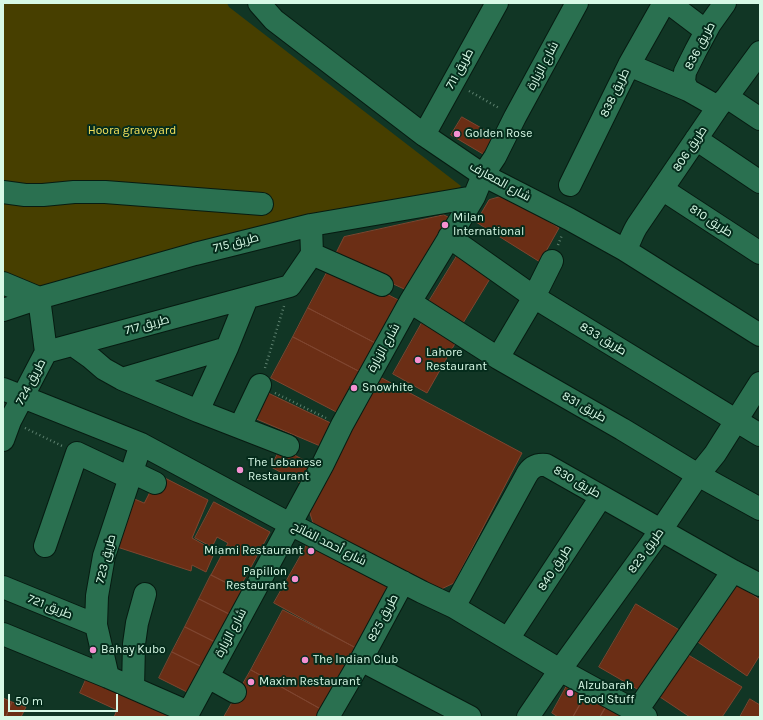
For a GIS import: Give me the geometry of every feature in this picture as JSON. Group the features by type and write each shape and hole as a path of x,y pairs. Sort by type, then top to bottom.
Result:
{"street":[{"name":"شارع المعارف","path":"259,3 274,20 424,135 483,175 625,250 760,335"},
{"name":"طريق 711","path":"424,135 497,3"},
{"name":"شارع الزبارة","path":"187,714 323,464 342,425 410,302 474,197 483,175 495,157 577,3"},
{"name":"طريق 838","path":"570,185 629,65 664,3"},
{"path":"669,3 706,32"},
{"name":"طريق 836","path":"688,90 684,82 685,72 706,32 725,3"},
{"name":"طريق 806","path":"625,250 634,232 662,189 722,102 757,61"},
{"path":"629,65 688,90 722,102 760,119"},
{"path":"696,140 760,182"},
{"name":"طريق 810","path":"662,189 760,253"},
{"path":"3,192 25,195 43,195 74,192 105,192 262,204"},
{"name":"طريق 715","path":"3,310 39,298 194,254 311,225 474,197"},
{"path":"290,286 312,254 311,225"},
{"name":"طريق 833","path":"449,237 534,297 760,434"},
{"path":"312,254 382,285"},
{"path":"498,358 534,297 552,261"},
{"path":"3,283 39,298"},
{"name":"طريق 717","path":"46,352 290,286"},
{"name":"طريق 724","path":"6,430 46,352 39,298"},
{"path":"198,411 227,348 247,298"},
{"name":"طريق 831","path":"410,302 498,358 622,429 698,475 760,509"},
{"path":"73,345 104,369 122,379 198,411 288,446"},
{"path":"122,379 227,348"},
{"name":"طريق 823","path":"528,717 661,530 698,475 715,454 760,383"},
{"path":"240,427 260,385"},
{"name":"شارع أحمد الفاتح","path":"3,389 140,444 290,524 360,554 403,582 423,588 560,670 641,714"},
{"name":"طريق 723","path":"108,677 96,625 97,596 104,556 140,444"},
{"path":"45,546 77,453 155,483"},
{"name":"طريق 830","path":"454,607 526,476 532,468 546,465 760,585"},
{"name":"طريق 840","path":"508,639 601,497"},
{"path":"641,714 733,571"},
{"name":"طريق 825","path":"328,717 403,582"},
{"name":"طريق 721","path":"3,587 96,625"},
{"path":"133,688 134,644 137,623 145,594"},
{"path":"3,634 108,677 187,714"},
{"path":"361,660 470,717"},
{"path":"208,677 235,692"}],"path":[{"path":"453,82 515,117"},
{"path":"552,261 569,220"},
{"path":"290,286 260,385 342,425"},
{"path":"6,430 77,453"}],"green space":[{"name":"Hoora graveyard","path":"3,3 227,3 229,7 461,186 454,194 3,307"}],"building":[{"path":"462,117 499,138 488,157 451,135"},
{"path":"507,195 559,228 540,262 476,222 489,200"},
{"path":"444,215 454,220 413,293 334,257 344,237"},
{"path":"457,256 491,277 460,328 425,308"},
{"path":"331,265 406,304 383,347 308,308"},
{"path":"308,308 383,347 368,376 293,337"},
{"path":"423,321 457,340 427,393 393,374"},
{"path":"293,337 368,376 346,417 271,378"},
{"path":"380,377 522,453 454,583 437,591 313,523 308,507"},
{"path":"266,392 337,426 325,448 254,418"},
{"path":"281,448 317,467 306,486 271,467"},
{"path":"159,475 208,500 192,538 215,551 206,572 192,565 191,571 114,546 132,498 144,503"},
{"path":"214,502 270,532 239,589 211,575 228,543 217,537 212,547 195,538"},
{"path":"308,543 396,591 363,652 274,603"},
{"path":"211,575 244,592 231,615 199,599"},
{"path":"732,580 760,600 760,655 747,676 692,638"},
{"path":"199,599 231,615 217,643 185,627"},
{"path":"636,604 681,631 644,693 599,667"},
{"name":"The Indian Club","path":"283,610 360,650 326,712 251,670"},
{"path":"185,627 217,643 204,668 172,652"},
{"path":"172,652 204,668 191,694 159,678"},
{"path":"685,653 742,687 722,717 690,717 660,697"},
{"path":"251,670 326,712 324,717 224,717"},
{"path":"90,671 174,717 114,717 117,710 80,693"},
{"path":"569,682 587,692 573,717 558,717 552,713"},
{"path":"587,692 608,703 600,717 573,717"},
{"path":"3,698 12,702 6,717 3,717"},
{"path":"750,699 760,705 760,717 740,717"},
{"path":"12,702 26,707 21,717 6,717"},
{"path":"608,703 627,717 600,717"}],"place":[{"name":"Golden Rose","path":"457,134"},
{"name":"Milan International","path":"445,225"},
{"name":"Lahore Restaurant","path":"418,360"},
{"name":"Snowhite","path":"354,388"},
{"name":"The Lebanese Restaurant","path":"240,470"},
{"name":"Miami Restaurant","path":"311,551"},
{"name":"Papillon Restaurant","path":"295,579"},
{"name":"Bahay Kubo","path":"93,650"},
{"name":"The Indian Club","path":"305,660"},
{"name":"Maxim Restaurant","path":"251,682"},
{"name":"Alzubarah Food Stuff","path":"570,693"}]}
